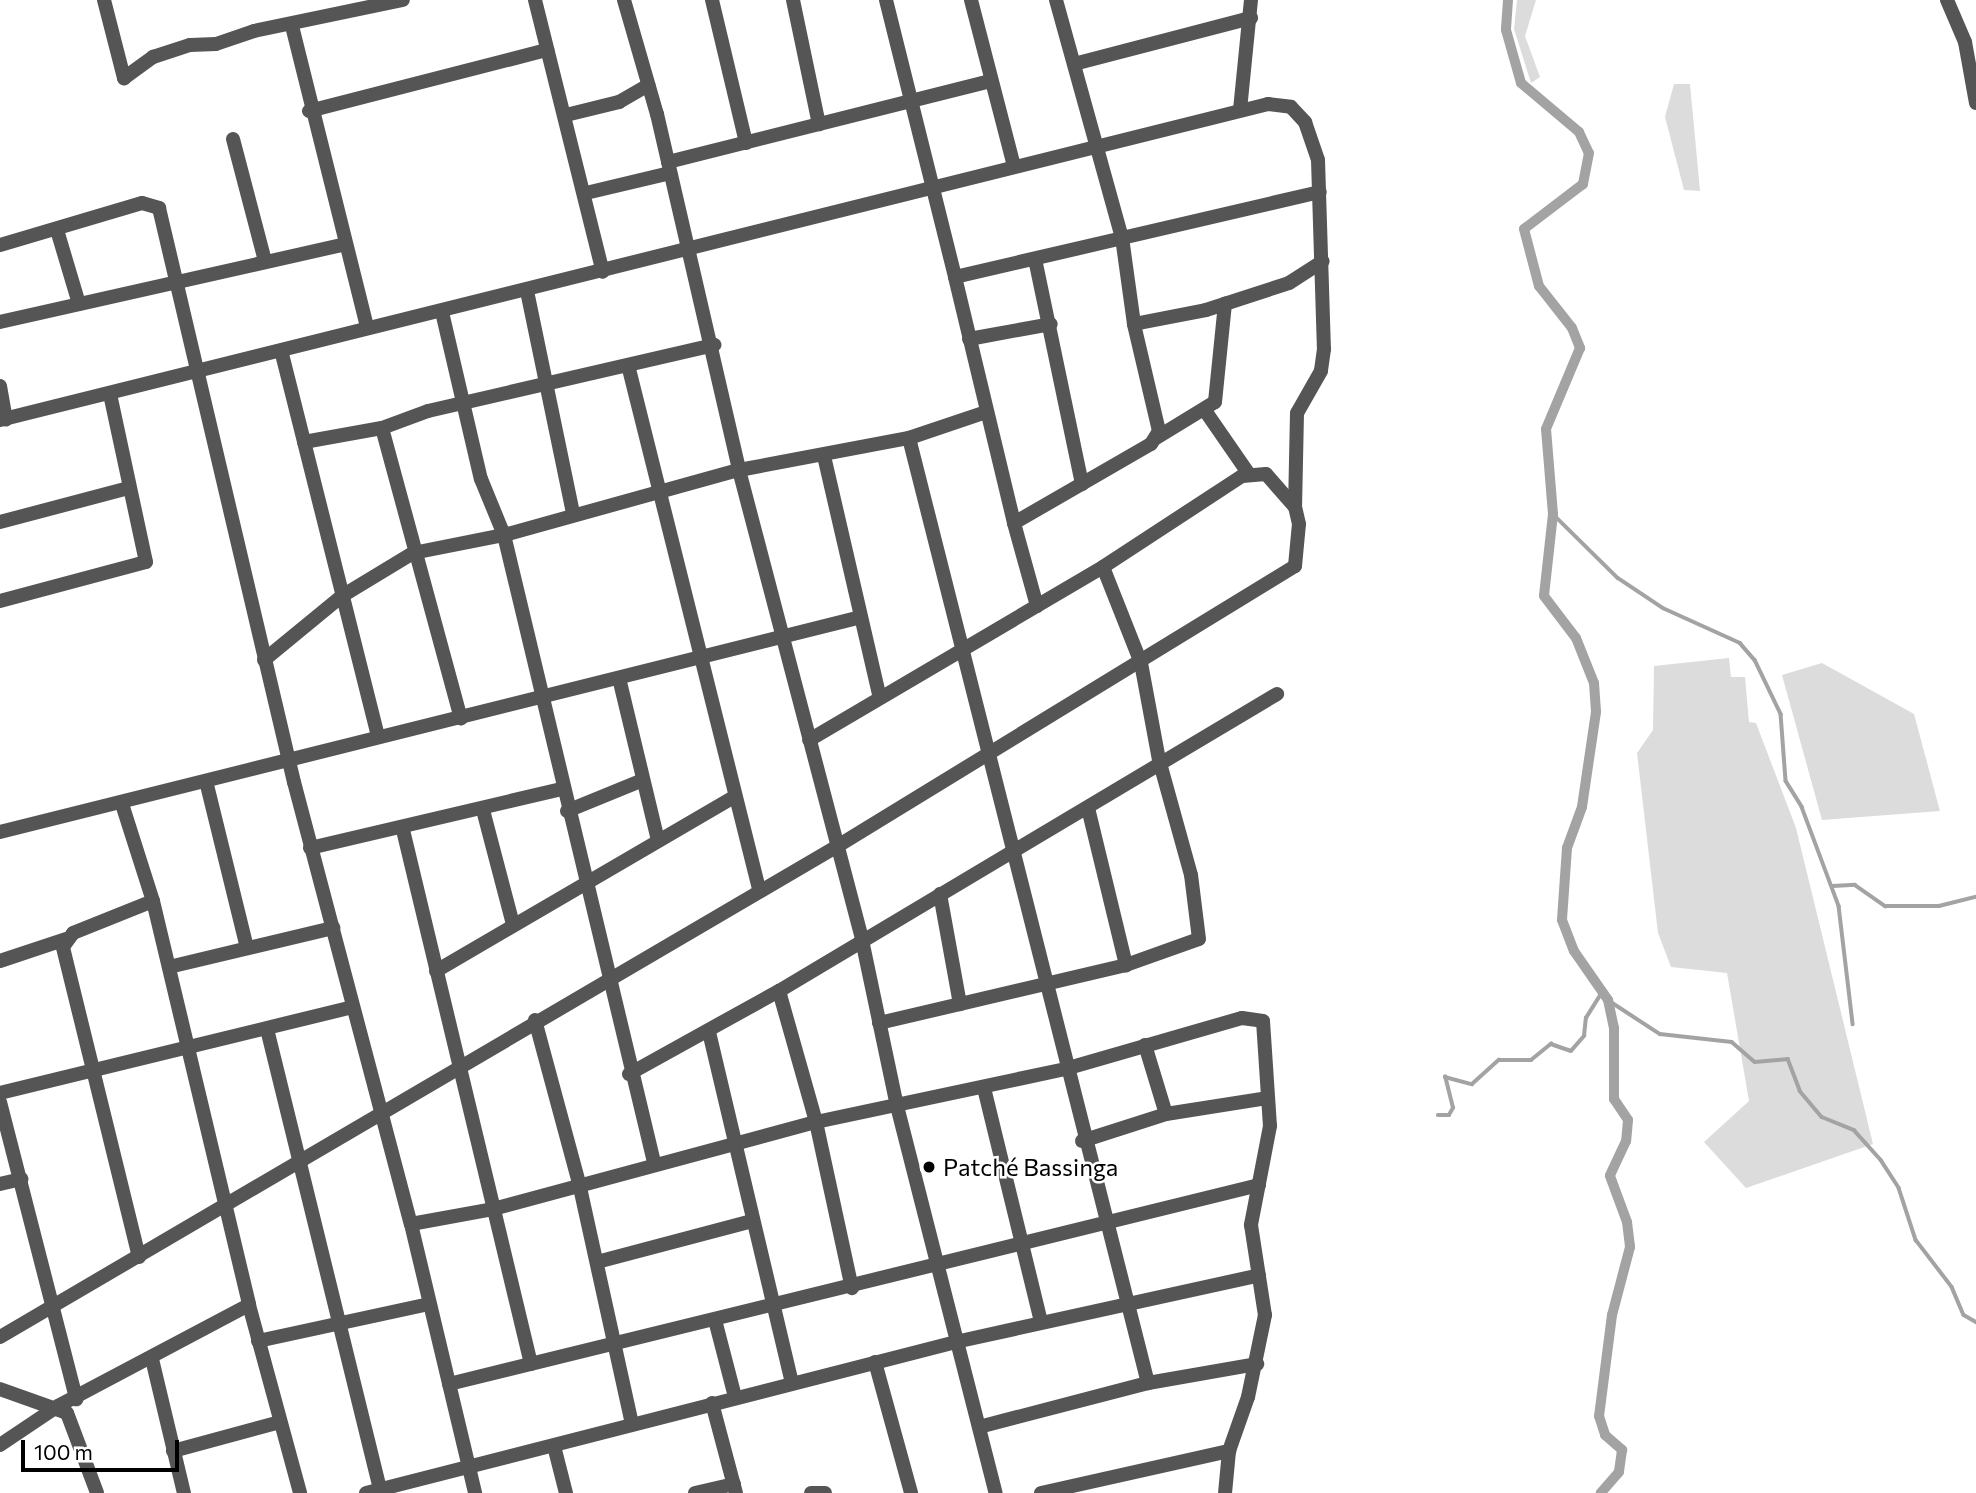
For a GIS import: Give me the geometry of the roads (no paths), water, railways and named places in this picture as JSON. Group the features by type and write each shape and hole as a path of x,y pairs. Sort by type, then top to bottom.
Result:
{"street":[{"path":"104,0 124,78 153,57 190,45 292,26 403,0"},
{"path":"535,0 586,193 603,272"},
{"path":"624,0 649,85 714,345 739,470 862,940 897,1106 941,1263 996,1493"},
{"path":"712,0 746,143"},
{"path":"793,0 819,124"},
{"path":"886,0 935,190 986,412 1037,606"},
{"path":"971,0 1014,166"},
{"path":"1056,0 1122,238 1134,324 1159,421 1156,438"},
{"path":"1240,110 1251,0"},
{"path":"1947,0 1965,41 1976,103"},
{"path":"1074,64 1251,19"},
{"path":"292,26 309,111 367,327"},
{"path":"309,111 547,50"},
{"path":"586,193 746,143 991,81"},
{"path":"566,115 619,102 649,85"},
{"path":"0,386 3,420 282,354 367,327 442,312 603,272 687,245 935,190 1014,166 1096,149 1268,104 1290,107 1314,137 1320,192 1324,349 1321,371 1297,413 1295,506 1299,524 1295,566 1141,663 836,847 606,978 381,1115 0,1337"},
{"path":"233,139 265,261"},
{"path":"955,277 1320,192"},
{"path":"0,245 152,203 159,208 173,282 199,373 310,848 411,1224 475,1493"},
{"path":"57,230 79,304"},
{"path":"0,322 343,245"},
{"path":"1035,259 1051,324 1082,484"},
{"path":"1134,324 1225,304 1289,284 1323,261"},
{"path":"527,291 573,514"},
{"path":"1014,523 1156,438 1206,412 1218,394 1225,304"},
{"path":"442,312 481,479 504,535 583,882 629,1074 654,1162"},
{"path":"969,340 1051,324"},
{"path":"304,442 382,428 462,404 714,345"},
{"path":"282,354 379,736"},
{"path":"628,365 656,494 759,889"},
{"path":"0,601 146,562 110,394"},
{"path":"264,660 342,596 414,553 504,535 739,470 909,438 986,412"},
{"path":"1206,412 1249,474"},
{"path":"382,428 461,718"},
{"path":"909,438 991,753 1043,985 1082,1141 1148,1384"},
{"path":"824,456 880,698"},
{"path":"809,740 1103,567 1249,474 1275,479 1295,506"},
{"path":"0,522 129,488"},
{"path":"879,1023 1126,965 1184,947 1199,936 1191,875 1159,760 1141,663 1103,567"},
{"path":"0,832 75,810 122,804 379,736 461,718 861,617"},
{"path":"619,678 658,840"},
{"path":"629,1074 779,991 1087,808 1159,760 1277,694"},
{"path":"567,811 643,780"},
{"path":"206,781 247,948"},
{"path":"310,848 404,830 562,789"},
{"path":"436,971 583,882 734,797"},
{"path":"122,804 153,901 249,1305 300,1493"},
{"path":"1087,808 1126,965"},
{"path":"483,810 513,924"},
{"path":"404,830 458,1067 531,1364"},
{"path":"940,894 960,1004"},
{"path":"0,961 66,939 153,901"},
{"path":"169,967 333,928"},
{"path":"66,939 63,947 91,1072 139,1256"},
{"path":"779,991 816,1122 852,1288"},
{"path":"0,1093 352,1007"},
{"path":"411,1224 493,1209 654,1162 816,1122 1065,1069 1242,1018 1263,1021 1268,1145 1251,1225 1265,1315 1256,1364 1229,1451 1225,1493"},
{"path":"535,1020 579,1183 612,1345 632,1424"},
{"path":"267,1029 340,1324 375,1492 468,1465 554,1446 735,1397 960,1341 1041,1322 1126,1308 1259,1275"},
{"path":"709,1032 792,1383"},
{"path":"1145,1045 1166,1114"},
{"path":"984,1088 1041,1322"},
{"path":"1082,1141 1166,1114 1267,1098"},
{"path":"0,1102 21,1179 48,1309 76,1399"},
{"path":"0,1184 21,1179"},
{"path":"449,1384 852,1288 1021,1240 1259,1185"},
{"path":"597,1262 752,1221"},
{"path":"258,1341 429,1304"},
{"path":"0,1445 58,1406 152,1359 249,1305"},
{"path":"715,1320 735,1397"},
{"path":"152,1359 184,1493"},
{"path":"876,1362 911,1493"},
{"path":"979,1427 1148,1384 1256,1364"},
{"path":"0,1388 58,1406 74,1422 97,1493"},
{"path":"695,1493 735,1488 712,1403"},
{"path":"173,1451 280,1422"},
{"path":"554,1446 566,1493"},
{"path":"1041,1493 1229,1451"},
{"path":"811,1493 825,1493"}],"waterway":[{"path":"1508,0 1506,30 1521,83 1579,132 1589,153 1583,184 1524,229 1539,286 1572,328 1580,348 1546,429 1553,514 1544,596 1576,638 1594,683 1596,712 1582,807 1567,848 1562,920 1574,951 1608,1000 1614,1028 1614,1099 1628,1120 1626,1141 1610,1176 1627,1222 1630,1247 1612,1315 1599,1416 1605,1435 1622,1450 1619,1472 1601,1493"},
{"path":"1553,514 1618,578 1663,608 1740,643 1755,660 1781,714 1786,781 1802,807 1839,906 1853,1024"},
{"path":"1833,886 1855,885 1885,906 1939,906 1976,897"},
{"path":"1438,1115 1449,1115 1453,1108 1445,1077 1472,1084 1499,1060 1531,1060 1551,1044 1571,1051 1584,1036 1586,1018 1602,992"},
{"path":"1608,1000 1660,1034 1732,1042 1755,1062 1788,1059 1800,1091 1822,1117 1854,1130 1881,1160 1899,1188 1916,1240 1952,1287 1964,1315 1976,1322"}],"place":[{"name":"Patché Bassinga","path":"929,1167"}]}
